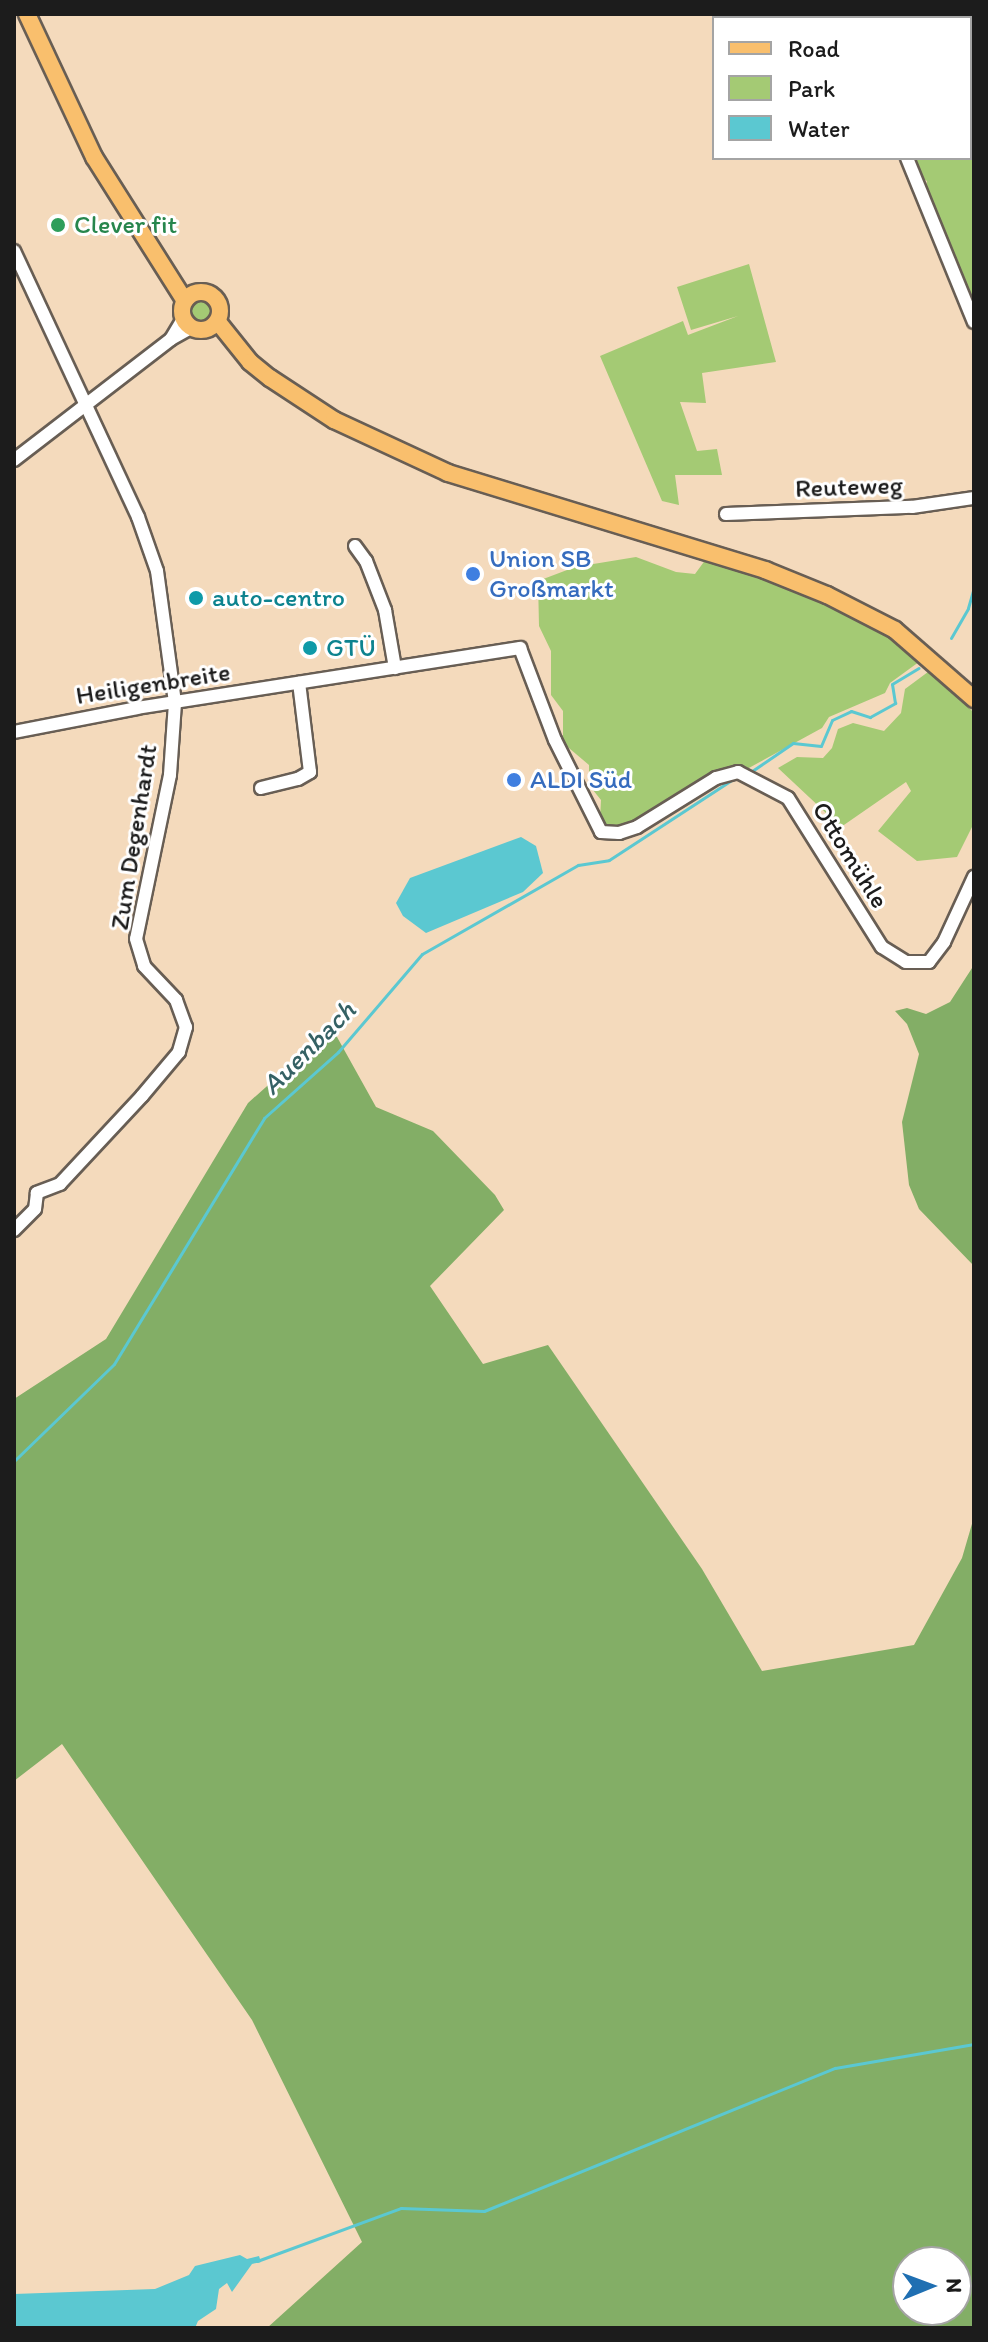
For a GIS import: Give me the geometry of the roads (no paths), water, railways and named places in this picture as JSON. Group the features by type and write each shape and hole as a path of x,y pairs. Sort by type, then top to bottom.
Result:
{"main road":[{"path":"27,14 94,157 155,256 190,297 187,323 215,325 250,362 334,420 448,473 765,570 862,610 921,649 974,699"},
{"path":"190,297 206,292 216,299 221,310 215,325"}],"street":[{"path":"908,160 974,322"},
{"name":"Zum Degenhardt","path":"14,251 138,517 157,571 175,703 170,775 136,939 144,966 176,1000 186,1027 179,1052 108,1135 60,1184 37,1193 35,1209 14,1230"},
{"path":"14,460 86,407 187,323"},
{"name":"Reuteweg","path":"726,514 912,507 974,498"},
{"path":"355,546 366,561 385,610 395,668"},
{"name":"Heiligenbreite","path":"14,732 520,648 555,740 601,832"},
{"path":"261,788 298,779 310,772 299,683"},
{"name":"Ottomühle","path":"601,832 619,833 637,827 716,778 738,772 788,798 882,947 906,962 929,962 944,942 974,877"}],"water":[{"path":"521,837 536,846 543,873 523,892 426,933 403,916 396,903 410,878"},
{"path":"240,2255 247,2259 259,2256 261,2262 252,2264 232,2292 227,2283 219,2289 216,2309 198,2321 195,2328 14,2328 14,2294 155,2289 189,2275 195,2266"}],"waterway":[{"name":"Auenbach","path":"951,638 968,608 974,587"},
{"name":"Auenbach","path":"752,771 793,743 821,746 832,720 851,711 870,717 895,703 892,684 919,668"},
{"name":"Auenbach","path":"14,1461 114,1364 264,1118 338,1052 422,954 578,865 609,860 735,778"},
{"path":"257,2261 401,2208 484,2211 835,2068 974,2044"}],"place":[{"name":"Clever fit","path":"58,225"},
{"name":"Union SB Großmarkt","path":"473,574"},
{"name":"auto-centro","path":"196,598"},
{"name":"GTÜ","path":"310,648"},
{"name":"ALDI Süd","path":"514,780"}]}
